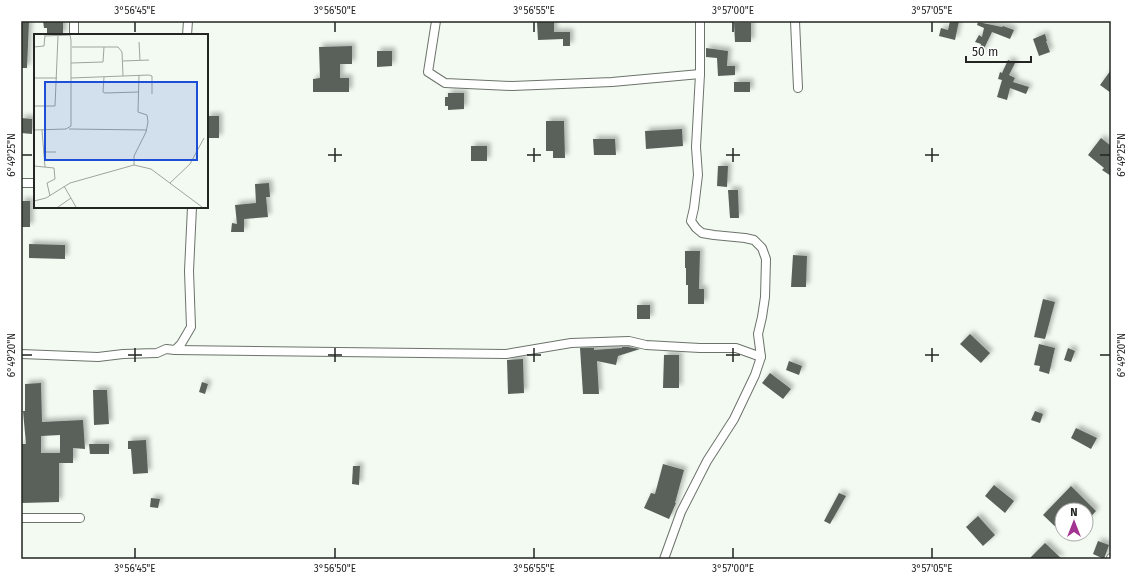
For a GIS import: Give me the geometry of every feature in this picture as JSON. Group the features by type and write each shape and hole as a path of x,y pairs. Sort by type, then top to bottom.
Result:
{"street":[{"path":"74,21 74,34"},
{"path":"187,34 188,21"},
{"path":"436,21 428,72 445,83 512,86 612,82 700,74"},
{"path":"664,559 681,512 707,461 734,419 755,375 761,357 758,334 766,289 766,259 762,248 754,240 702,233 691,221 698,175 696,146 700,74 700,21"},
{"path":"795,21 798,88"},
{"path":"21,183 34,183"},
{"path":"174,350 180,344 191,326 189,271 192,208"},
{"path":"21,354 98,357 123,354 157,353 166,349 506,354 571,343 629,341 646,345 736,348 761,357"},
{"path":"21,518 80,518"}],"building":[{"path":"21,21 29,21 27,68 21,68"},
{"path":"43,21 63,21 63,34 47,34 47,28 44,28"},
{"path":"950,21 959,21 955,40 939,36 941,28 948,30"},
{"path":"537,22 554,22 554,32 570,32 570,46 563,46 563,39 538,40"},
{"path":"978,22 1003,26 1014,30 1010,39 992,32 981,55 979,54 981,44 975,42 979,35 982,37 984,28 977,25"},
{"path":"734,23 751,23 751,42 735,42"},
{"path":"1045,34 1050,52 1039,56 1033,39"},
{"path":"352,46 352,64 340,64 340,78 349,78 349,92 313,92 313,79 320,78 319,47"},
{"path":"706,48 728,51 727,66 735,66 735,75 718,76 717,58 706,57"},
{"path":"377,51 392,51 392,66 377,67"},
{"path":"1008,60 1015,63 1009,75 1015,78 1013,82 1029,87 1026,94 1010,88 1007,100 997,97 1002,80 998,79 1000,72 1002,73"},
{"path":"1111,70 1111,93 1100,85"},
{"path":"734,82 750,82 750,92 734,92"},
{"path":"448,93 464,93 464,109 448,110 448,106 445,106 445,97 448,97"},
{"path":"208,116 219,116 219,138 208,138"},
{"path":"21,118 32,119 32,134 21,133"},
{"path":"546,121 564,121 565,158 553,158 553,151 546,151"},
{"path":"682,129 683,146 646,149 645,131"},
{"path":"1101,138 1111,146 1111,176 1102,170 1104,168 1088,155"},
{"path":"593,139 615,139 616,155 594,155"},
{"path":"471,146 487,146 487,161 471,161"},
{"path":"718,166 728,166 727,187 717,186"},
{"path":"269,183 270,197 266,197 268,217 244,219 244,232 231,232 232,223 237,224 235,205 256,203 255,184"},
{"path":"728,190 738,190 739,218 730,218"},
{"path":"21,201 30,201 30,227 21,227"},
{"path":"29,244 65,245 65,259 29,258"},
{"path":"685,251 700,251 699,289 704,289 704,304 688,304"},
{"path":"793,255 807,256 806,287 791,287"},
{"path":"1043,299 1055,302 1045,339 1034,337"},
{"path":"637,305 650,305 650,319 637,319"},
{"path":"970,334 990,353 981,363 960,344"},
{"path":"1039,344 1055,348 1049,374 1039,371 1040,366 1034,365"},
{"path":"622,347 640,349 618,356 616,365 597,361 599,394 583,394 580,348 594,348 594,350"},
{"path":"1068,348 1075,351 1071,362 1064,360"},
{"path":"664,355 679,355 679,388 663,388"},
{"path":"523,359 524,393 508,394 507,360"},
{"path":"789,361 802,366 799,375 786,370"},
{"path":"770,373 791,389 783,399 762,383"},
{"path":"202,382 208,384 205,394 199,392"},
{"path":"41,383 42,422 83,420 85,449 73,448 73,463 59,463 59,502 21,503 21,444 26,444 23,411 25,411 25,384","holes":["60,435 60,453 41,453 41,436"]},
{"path":"93,390 107,390 109,424 94,425"},
{"path":"1035,411 1043,414 1040,423 1031,420"},
{"path":"1076,428 1097,438 1091,449 1071,438"},
{"path":"146,440 148,473 133,474 131,449 128,449 128,441"},
{"path":"89,444 109,444 109,454 90,454"},
{"path":"663,464 684,470 676,503 669,519 644,508 651,493 655,494"},
{"path":"353,466 360,466 359,485 352,484"},
{"path":"994,485 1014,501 1005,513 985,496"},
{"path":"1071,486 1087,502 1056,502"},
{"path":"839,493 846,496 830,524 824,521"},
{"path":"151,498 160,499 158,508 150,507"},
{"path":"1054,504 1054,525 1043,515"},
{"path":"978,516 995,535 983,546 966,527"},
{"path":"1098,541 1109,545 1104,559 1093,554"},
{"path":"1045,543 1062,559 1029,559"}]}
